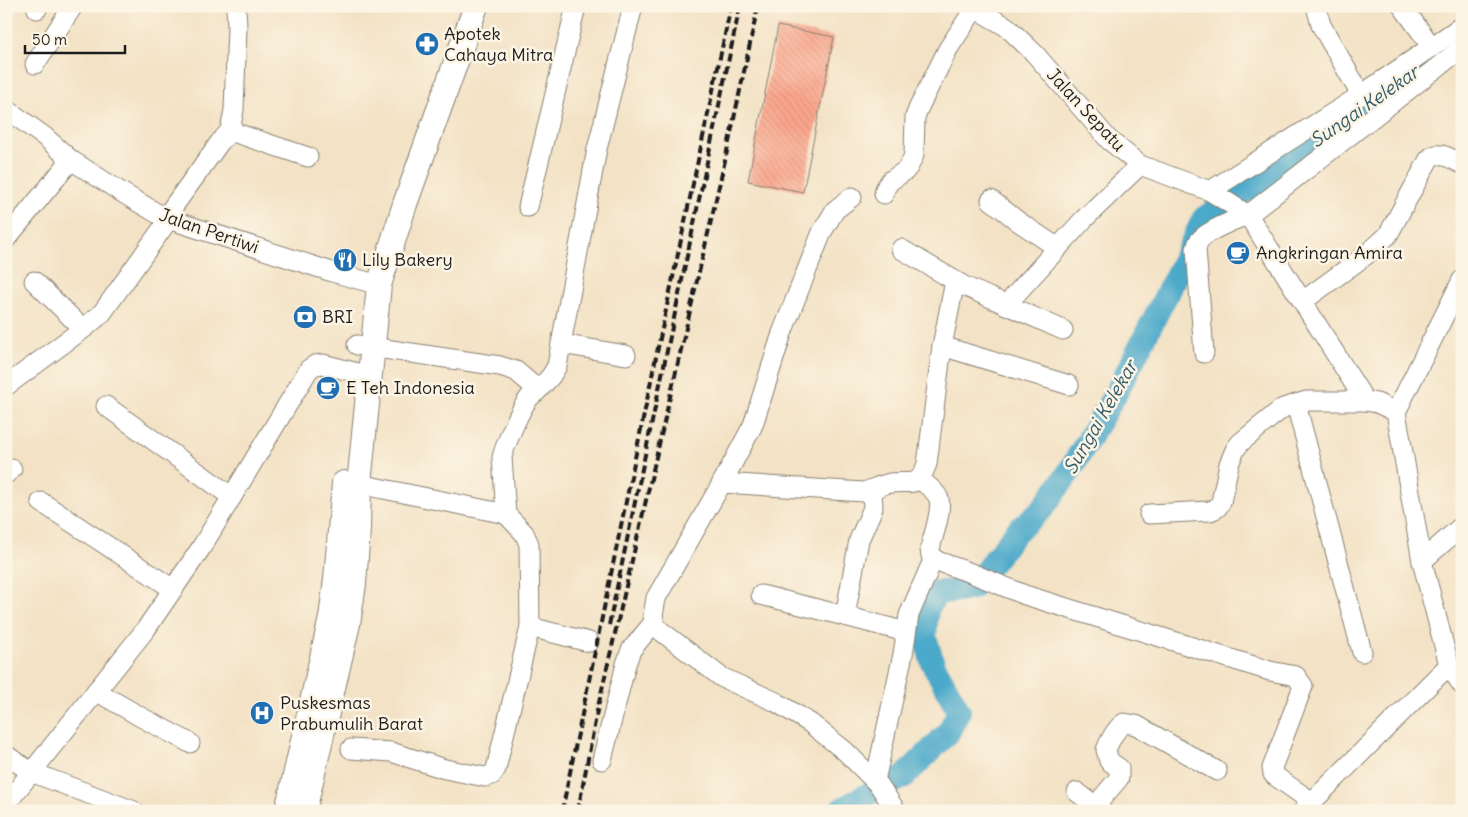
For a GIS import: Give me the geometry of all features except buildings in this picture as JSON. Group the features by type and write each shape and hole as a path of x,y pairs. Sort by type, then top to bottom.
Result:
{"main road":[{"path":"288,811 331,618 351,485 372,283 460,6"},
{"path":"372,283 404,204 476,6"},
{"path":"304,811 349,616 354,584 351,485"}],"street":[{"path":"35,64 73,6"},
{"path":"6,386 102,313 230,130 234,110 236,6"},
{"path":"528,207 576,6"},
{"path":"506,514 502,457 504,448 525,404 552,376 557,366 598,149 634,6"},
{"path":"1316,6 1321,25 1361,95"},
{"path":"1402,6 1432,47"},
{"path":"884,194 890,181 906,172 910,166 914,155 915,117 948,49 973,7"},
{"name":"Jalan Sepatu","path":"973,7 1000,13 1007,27 1035,54 1109,140 1140,165 1212,192 1246,214"},
{"path":"1212,192 1361,95 1462,26"},
{"path":"1204,353 1196,249 1199,241 1232,220 1246,214 1462,48"},
{"name":"Jalan Pertiwi","path":"6,109 45,137 71,160 167,219 372,283"},
{"path":"230,130 308,157"},
{"path":"1303,301 1366,256 1388,235 1432,155 1438,154 1462,164"},
{"path":"6,239 71,160"},
{"path":"1006,305 1084,219 1140,165"},
{"path":"852,197 835,210 822,232 782,333 753,425 722,484 656,598 654,622 657,628 721,677 776,702 810,723 845,751 884,794"},
{"path":"990,200 1058,248"},
{"path":"1246,214 1365,401"},
{"path":"901,249 955,281 1063,330"},
{"path":"34,281 83,329"},
{"path":"722,484 864,492 891,483 920,480 927,464 942,346 955,281"},
{"path":"1460,287 1396,412 1422,561 1449,665 1462,685"},
{"path":"561,344 626,355"},
{"path":"364,346 500,366 516,371 538,390"},
{"path":"942,346 1070,384"},
{"path":"6,804 146,629 201,548 309,369 315,365 322,364 362,374"},
{"path":"1149,514 1210,511 1217,508 1221,502 1228,464 1235,450 1240,443 1283,408 1306,402 1365,401 1377,403 1396,412"},
{"path":"1296,404 1362,652"},
{"path":"106,406 232,497"},
{"path":"920,480 930,487 939,498 940,509 930,550 931,556 937,561 980,576 1025,595 1270,671 1296,676 1303,686 1272,768 1273,774 1307,807 1449,665"},
{"path":"351,485 506,514 524,533 529,544 530,627 496,769 492,775 485,777 445,769 392,752 351,749"},
{"path":"845,616 859,540 873,508 872,490"},
{"path":"41,502 173,589"},
{"path":"1422,561 1462,526"},
{"path":"884,794 909,614 934,558"},
{"path":"760,595 906,632"},
{"path":"602,760 631,650 654,622"},
{"path":"530,627 589,642"},
{"path":"96,691 190,743"},
{"path":"1077,792 1097,809 1119,778 1119,768 1109,761 1106,750 1115,733 1124,723 1136,725 1217,771"},
{"path":"6,755 31,772 134,811"}],"waterway":[{"name":"Sungai Kelekar","path":"839,811 905,776 948,733 959,711 933,664 925,637 927,609 938,592 972,588 1016,532 1042,509 1069,472 1116,393 1204,218 1255,185 1462,38"}],"railway":[{"path":"562,811 731,6"},
{"path":"609,625 740,6"},
{"path":"578,811 597,711 726,156 758,6"}],"place":[{"name":"Apotek Cahaya Mitra","path":"427,44"},
{"name":"Angkringan Amira","path":"1238,253"},
{"name":"Lily Bakery","path":"345,260"},
{"name":"BRI","path":"305,317"},
{"name":"E Teh Indonesia","path":"328,388"},
{"name":"Puskesmas Prabumulih Barat","path":"262,713"}]}
